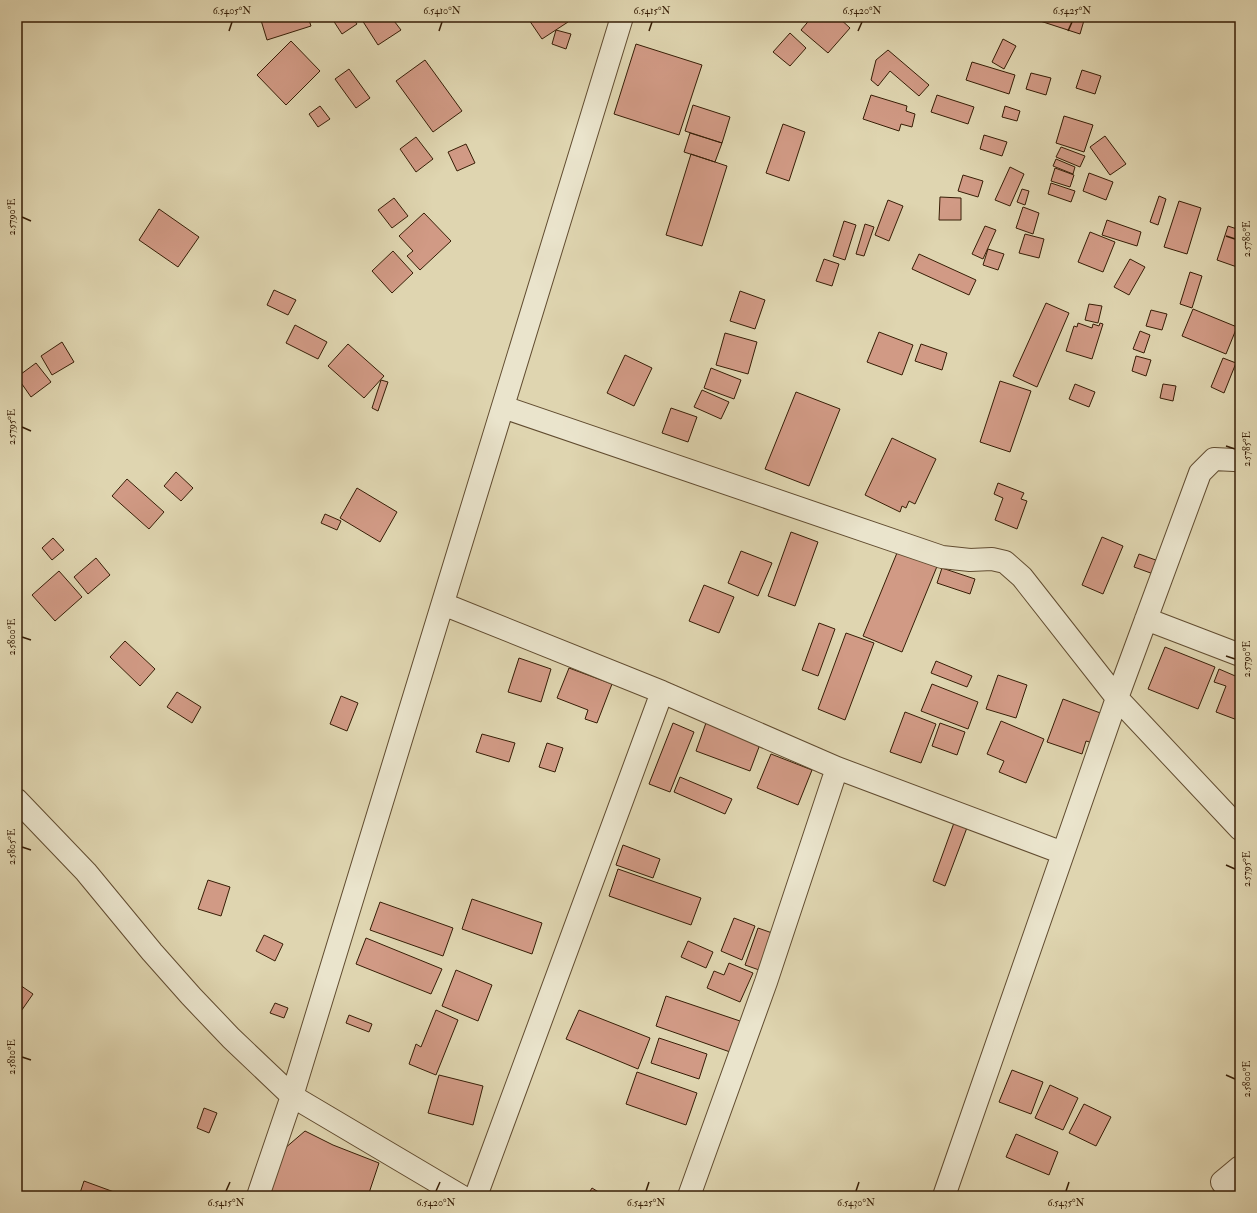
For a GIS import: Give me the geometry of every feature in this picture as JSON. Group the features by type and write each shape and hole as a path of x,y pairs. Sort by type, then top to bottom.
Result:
{"street":[{"path":"258,1196 292,1096 622,17"},
{"path":"503,407 942,557 1005,562 1022,577 1117,698 1240,829"},
{"path":"944,1196 1117,698 1200,473 1214,459 1240,461"},
{"path":"443,604 662,692 837,768 1063,853"},
{"path":"1146,619 1240,655"},
{"path":"476,1196 662,692"},
{"path":"689,1196 766,982 837,768"},
{"path":"17,800 86,872 152,952 191,996 231,1038 292,1096 461,1196"},
{"path":"1233,1196 1222,1182 1240,1167"}],"building":[{"path":"260,17 308,17 311,26 267,40"},
{"path":"331,17 352,17 357,24 342,34"},
{"path":"366,17 391,17 401,30 378,45 362,20"},
{"path":"527,17 564,17 568,22 542,39"},
{"path":"812,17 838,17 850,28 828,53 801,30"},
{"path":"1035,17 1085,17 1080,34 1034,19"},
{"path":"556,30 571,34 566,49 552,44"},
{"path":"790,33 806,48 790,66 773,52"},
{"path":"1003,39 1016,46 1004,69 992,62"},
{"path":"291,41 320,71 286,105 257,75"},
{"path":"636,44 702,65 679,135 614,114"},
{"path":"888,50 929,85 919,96 890,71 878,86 871,80 876,60"},
{"path":"425,60 462,111 433,132 396,81"},
{"path":"972,62 1015,75 1009,94 966,80"},
{"path":"349,69 370,98 356,108 335,79"},
{"path":"1082,70 1101,76 1095,94 1076,88"},
{"path":"1031,73 1051,78 1046,95 1026,89"},
{"path":"871,95 907,106 906,111 915,114 912,127 901,124 899,131 863,119"},
{"path":"937,95 974,107 968,124 931,112"},
{"path":"693,105 730,117 722,143 685,131"},
{"path":"320,106 330,119 318,127 309,114"},
{"path":"1005,106 1020,111 1017,121 1002,117"},
{"path":"1064,116 1093,125 1084,152 1056,143"},
{"path":"783,124 805,132 789,181 766,173"},
{"path":"690,133 722,143 715,162 684,152"},
{"path":"984,135 1007,142 1002,156 980,149"},
{"path":"1105,136 1126,164 1110,175 1090,147"},
{"path":"416,137 433,159 416,172 400,149"},
{"path":"466,144 475,163 457,171 448,152"},
{"path":"1061,147 1085,156 1080,167 1056,157"},
{"path":"691,154 727,166 702,246 666,235"},
{"path":"1056,159 1075,167 1073,174 1053,166"},
{"path":"1010,167 1024,174 1010,206 995,200"},
{"path":"1055,168 1074,175 1070,187 1051,181"},
{"path":"1089,173 1113,182 1106,200 1083,191"},
{"path":"963,175 983,181 978,197 958,191"},
{"path":"1051,183 1075,191 1071,202 1048,194"},
{"path":"1022,189 1029,191 1025,205 1017,202"},
{"path":"1159,196 1166,199 1158,225 1150,222"},
{"path":"940,197 961,198 961,220 939,220"},
{"path":"394,198 408,216 392,228 378,210"},
{"path":"888,200 903,206 889,241 875,235"},
{"path":"1179,201 1201,208 1187,254 1164,247"},
{"path":"1023,207 1039,213 1033,234 1016,228"},
{"path":"159,209 199,237 178,267 139,240"},
{"path":"424,213 451,241 420,270 407,256 413,251 399,236"},
{"path":"1107,220 1141,232 1137,246 1102,235"},
{"path":"844,221 856,225 845,260 833,256"},
{"path":"865,224 874,227 864,256 856,254"},
{"path":"985,226 996,230 983,259 972,254"},
{"path":"1228,226 1240,230 1240,258 1237,267 1217,260"},
{"path":"1090,232 1115,242 1103,272 1078,262"},
{"path":"1025,234 1044,239 1039,258 1019,253"},
{"path":"988,249 1004,254 998,270 983,265"},
{"path":"393,251 413,273 392,293 372,271"},
{"path":"919,254 976,280 969,295 912,269"},
{"path":"824,259 839,264 832,286 816,281"},
{"path":"1130,259 1145,267 1129,295 1114,287"},
{"path":"1190,272 1202,276 1192,308 1180,304"},
{"path":"274,290 296,300 288,315 267,305"},
{"path":"740,291 765,300 755,329 730,321"},
{"path":"1046,303 1069,313 1037,387 1013,376"},
{"path":"1089,304 1102,306 1098,323 1085,320"},
{"path":"1193,309 1237,327 1226,354 1182,336"},
{"path":"1151,310 1167,314 1162,330 1146,326"},
{"path":"1078,323 1092,328 1093,324 1099,326 1100,323 1103,324 1092,359 1066,351 1074,326 1077,327"},
{"path":"295,325 327,342 318,359 286,343"},
{"path":"1140,331 1150,335 1144,353 1133,349"},
{"path":"879,332 913,345 902,375 867,362"},
{"path":"725,333 757,342 748,374 716,365"},
{"path":"62,342 74,362 52,375 41,356"},
{"path":"348,344 384,376 364,398 328,366"},
{"path":"921,344 947,353 942,370 915,361"},
{"path":"625,355 652,368 634,406 607,393"},
{"path":"1136,356 1151,360 1146,376 1132,371"},
{"path":"1223,358 1236,363 1224,393 1211,387"},
{"path":"36,363 51,382 31,397 17,377"},
{"path":"711,368 741,380 734,399 704,388"},
{"path":"381,380 388,382 378,411 372,408"},
{"path":"1000,381 1031,391 1010,452 980,442"},
{"path":"1075,384 1095,392 1089,407 1069,399"},
{"path":"1163,384 1176,386 1173,401 1160,398"},
{"path":"702,390 729,402 721,419 694,407"},
{"path":"796,392 840,409 809,486 765,469"},
{"path":"671,408 697,417 688,442 662,433"},
{"path":"892,438 936,459 915,504 909,501 906,508 902,506 900,512 865,495"},
{"path":"176,472 193,488 181,501 164,486"},
{"path":"127,479 164,512 149,529 112,496"},
{"path":"998,483 1024,493 1021,499 1027,501 1017,529 995,520 1003,498 994,494"},
{"path":"357,488 397,512 380,542 340,518"},
{"path":"325,514 341,521 337,530 321,523"},
{"path":"791,532 818,542 795,606 768,596"},
{"path":"1102,537 1123,546 1103,594 1082,585"},
{"path":"53,538 64,550 52,560 42,548"},
{"path":"899,548 938,564 902,652 863,636"},
{"path":"741,551 772,563 758,596 728,583"},
{"path":"1139,554 1164,563 1159,576 1134,567"},
{"path":"96,558 110,575 88,594 74,577"},
{"path":"942,568 975,579 970,594 937,583"},
{"path":"59,571 82,597 55,621 32,595"},
{"path":"704,585 734,597 719,633 689,621"},
{"path":"819,623 835,629 818,676 802,670"},
{"path":"846,633 874,643 845,720 818,709"},
{"path":"125,641 155,669 140,686 110,657"},
{"path":"1165,647 1215,667 1198,709 1148,689"},
{"path":"519,658 551,669 541,702 508,692"},
{"path":"936,661 972,676 967,687 931,673"},
{"path":"569,668 612,684 597,723 585,719 588,710 557,698"},
{"path":"1219,669 1240,678 1240,721 1216,712 1226,686 1214,682"},
{"path":"998,675 1027,685 1016,718 986,709"},
{"path":"932,684 978,702 968,729 921,711"},
{"path":"177,692 201,707 192,723 167,707"},
{"path":"341,696 358,703 347,731 330,724"},
{"path":"1063,699 1103,714 1093,743 1086,741 1082,754 1047,742"},
{"path":"905,712 936,724 921,763 890,752"},
{"path":"707,720 762,739 750,771 696,751"},
{"path":"1001,721 1044,739 1026,783 999,772 1004,761 987,754"},
{"path":"673,723 694,732 670,792 649,784"},
{"path":"940,723 965,732 957,755 932,746"},
{"path":"482,734 515,743 509,762 476,752"},
{"path":"547,743 563,748 555,772 539,767"},
{"path":"771,754 812,770 798,805 757,788"},
{"path":"680,777 732,799 725,814 674,792"},
{"path":"955,820 968,825 945,886 933,881"},
{"path":"623,845 660,859 653,878 616,865"},
{"path":"618,869 701,898 691,925 609,896"},
{"path":"208,880 230,887 221,916 198,909"},
{"path":"472,899 542,923 532,954 462,929"},
{"path":"380,902 453,928 443,956 370,930"},
{"path":"734,918 755,926 742,960 721,951"},
{"path":"758,928 775,934 762,971 745,965"},
{"path":"264,935 283,944 275,961 256,951"},
{"path":"366,938 442,969 431,994 356,964"},
{"path":"688,941 713,952 706,968 681,957"},
{"path":"729,963 753,973 740,1002 707,988 714,971 724,975"},
{"path":"456,970 492,985 478,1021 442,1006"},
{"path":"17,983 33,994 17,1017"},
{"path":"666,996 743,1022 733,1053 656,1026"},
{"path":"275,1003 288,1008 284,1018 270,1013"},
{"path":"436,1010 458,1020 436,1075 409,1064 416,1044 421,1047"},
{"path":"579,1010 650,1038 638,1069 566,1039"},
{"path":"349,1015 372,1024 369,1032 346,1023"},
{"path":"659,1038 707,1054 699,1079 651,1063"},
{"path":"1012,1070 1043,1082 1031,1114 999,1102"},
{"path":"637,1072 697,1093 686,1125 626,1104"},
{"path":"439,1075 483,1086 473,1125 428,1113"},
{"path":"1050,1085 1078,1098 1063,1130 1035,1118"},
{"path":"1084,1104 1111,1117 1096,1146 1069,1133"},
{"path":"204,1108 217,1113 209,1133 197,1128"},
{"path":"305,1131 333,1145 379,1163 368,1196 265,1196 277,1155"},
{"path":"1016,1134 1058,1152 1049,1175 1006,1157"},
{"path":"84,1181 125,1196 79,1196"},
{"path":"592,1188 605,1196 587,1196"}]}
